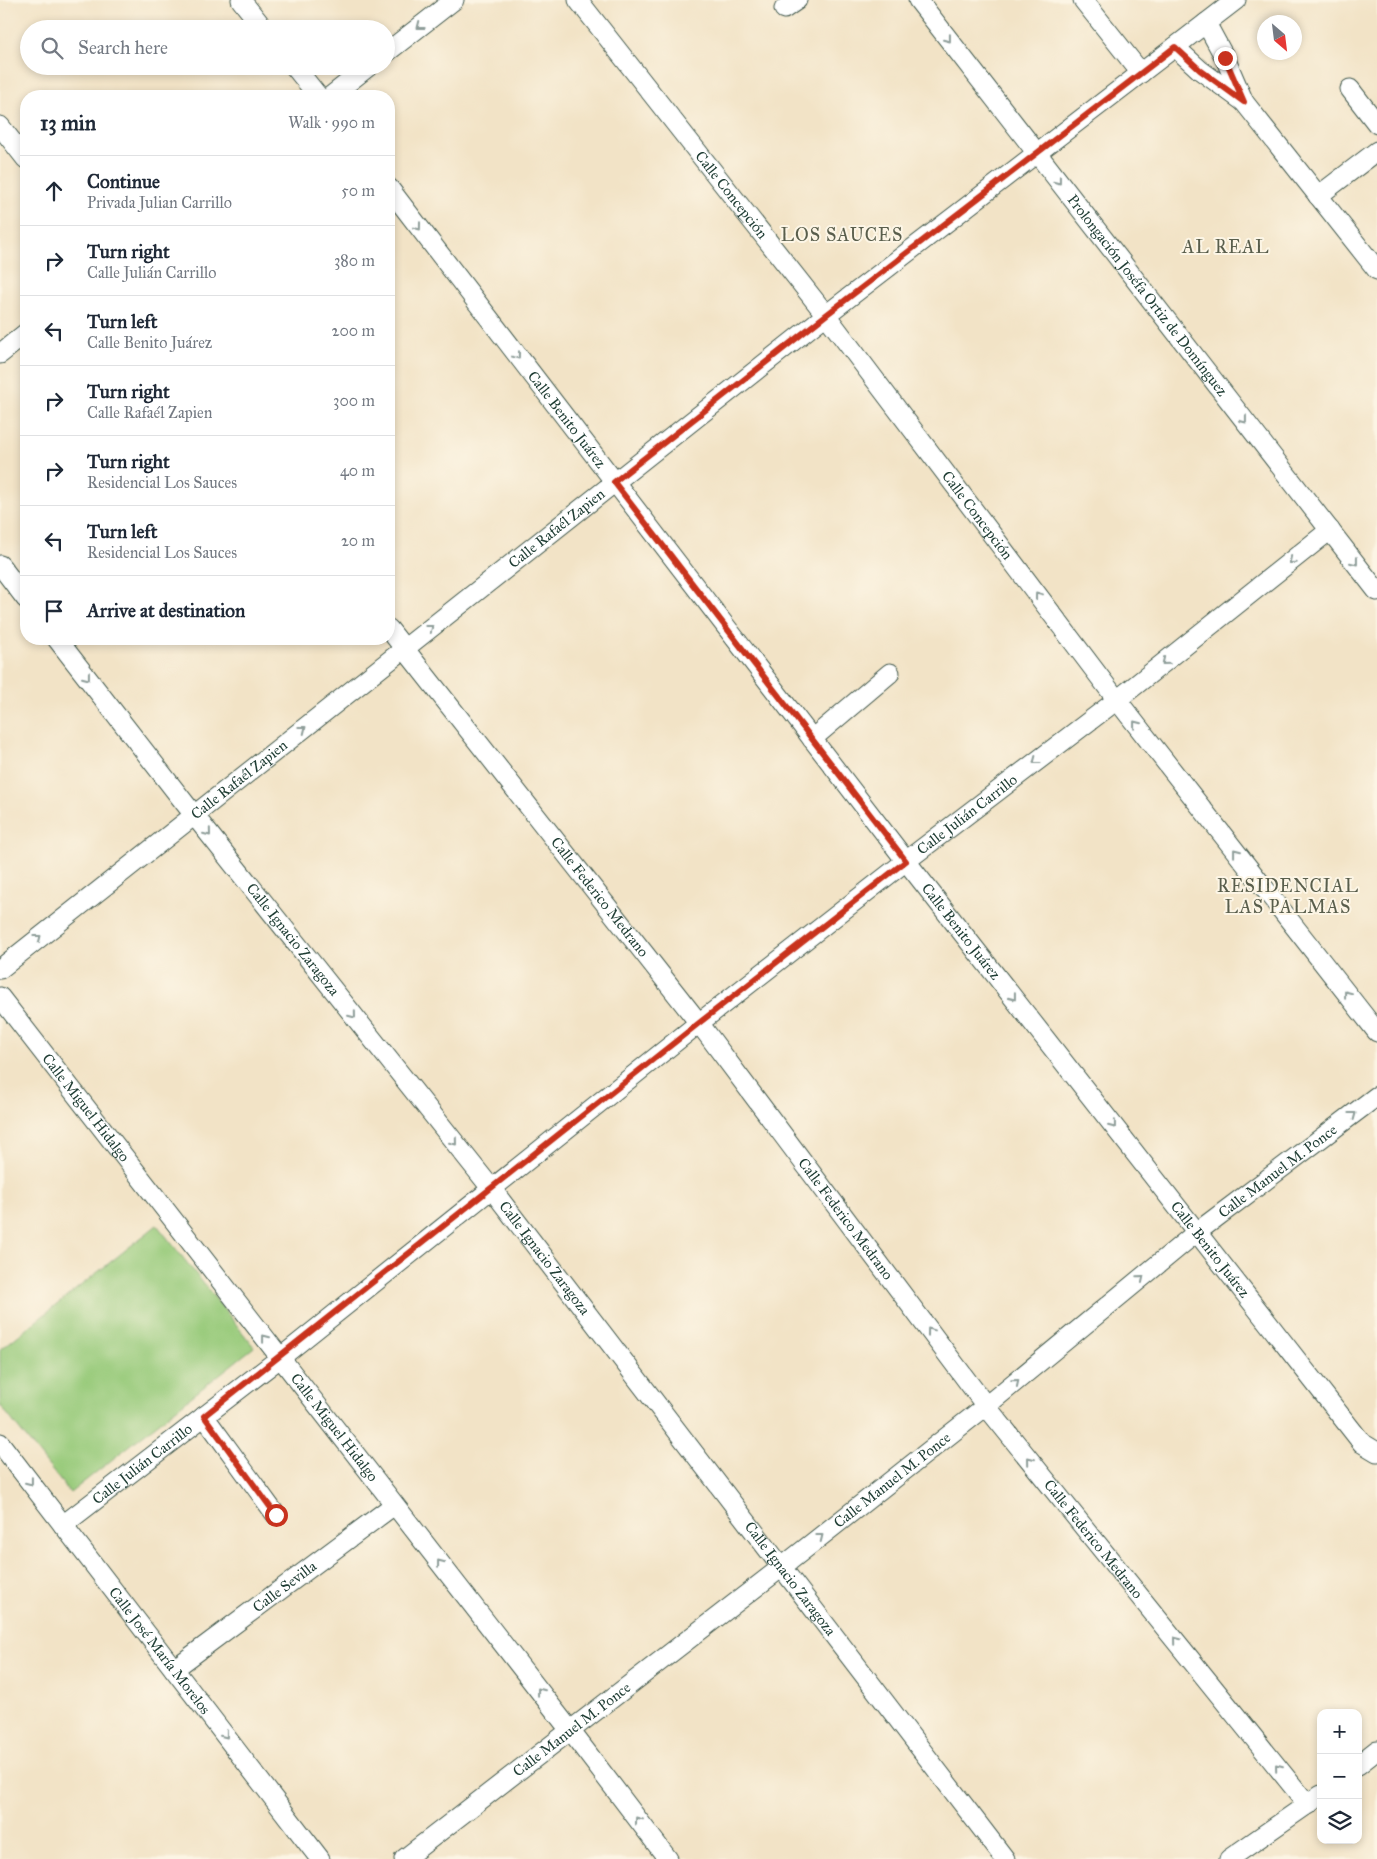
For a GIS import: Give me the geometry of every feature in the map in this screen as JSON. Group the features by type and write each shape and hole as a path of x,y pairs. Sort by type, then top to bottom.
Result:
{"street":[{"path":"241,0 257,20"},
{"path":"395,46 454,0"},
{"name":"Calle Concepción","path":"578,0 826,315 1117,700 1377,1032"},
{"name":"Prolongación Joséfa Ortiz de Domínguez","path":"918,0 1377,590"},
{"path":"1084,0 1141,73"},
{"name":"Calle Rafaél Zapien","path":"0,969 826,315 1236,0"},
{"path":"1206,23 1225,58 1244,102 1318,196 1374,259"},
{"path":"1175,47 1200,70 1244,102"},
{"path":"301,75 313,90"},
{"path":"339,90 358,75"},
{"path":"1350,90 1377,124"},
{"path":"0,126 20,152"},
{"path":"1318,196 1377,151"},
{"name":"Calle Benito Juárez","path":"395,196 906,861 1362,1443 1377,1452"},
{"path":"0,354 20,338"},
{"name":"Calle Julián Carrillo","path":"63,1525 280,1358 699,1023 906,861 1117,700 1330,530"},
{"path":"0,565 20,591"},
{"name":"Calle Federico Medrano","path":"395,637 699,1023 986,1406 1315,1800"},
{"name":"Calle Ignacio Zaragoza","path":"62,645 194,815 491,1188 1005,1859"},
{"path":"812,739 890,673"},
{"name":"Calle Miguel Hidalgo","path":"0,997 668,1859"},
{"name":"Calle Manuel M. Ponce","path":"404,1859 569,1729 782,1567 986,1406 1197,1232 1377,1096"},
{"path":"204,1416 276,1515"},
{"name":"Calle José María Morelos","path":"0,1443 320,1859"},
{"name":"Calle Sevilla","path":"174,1669 394,1504"},
{"path":"1362,1762 1377,1750"},
{"path":"1229,1859 1315,1800"}],"green space":[{"path":"157,1225 254,1347 70,1493 0,1405 0,1350"}],"district":[{"name":"LOS SAUCES","path":"842,235"},
{"name":"AL REAL","path":"1226,247"},
{"name":"RESIDENCIAL LAS PALMAS","path":"1288,896"}],"route":[{"path":"276,1515 204,1416 280,1358 491,1188 906,861 614,482 826,315 1175,47 1200,70 1244,102 1225,58"}]}
